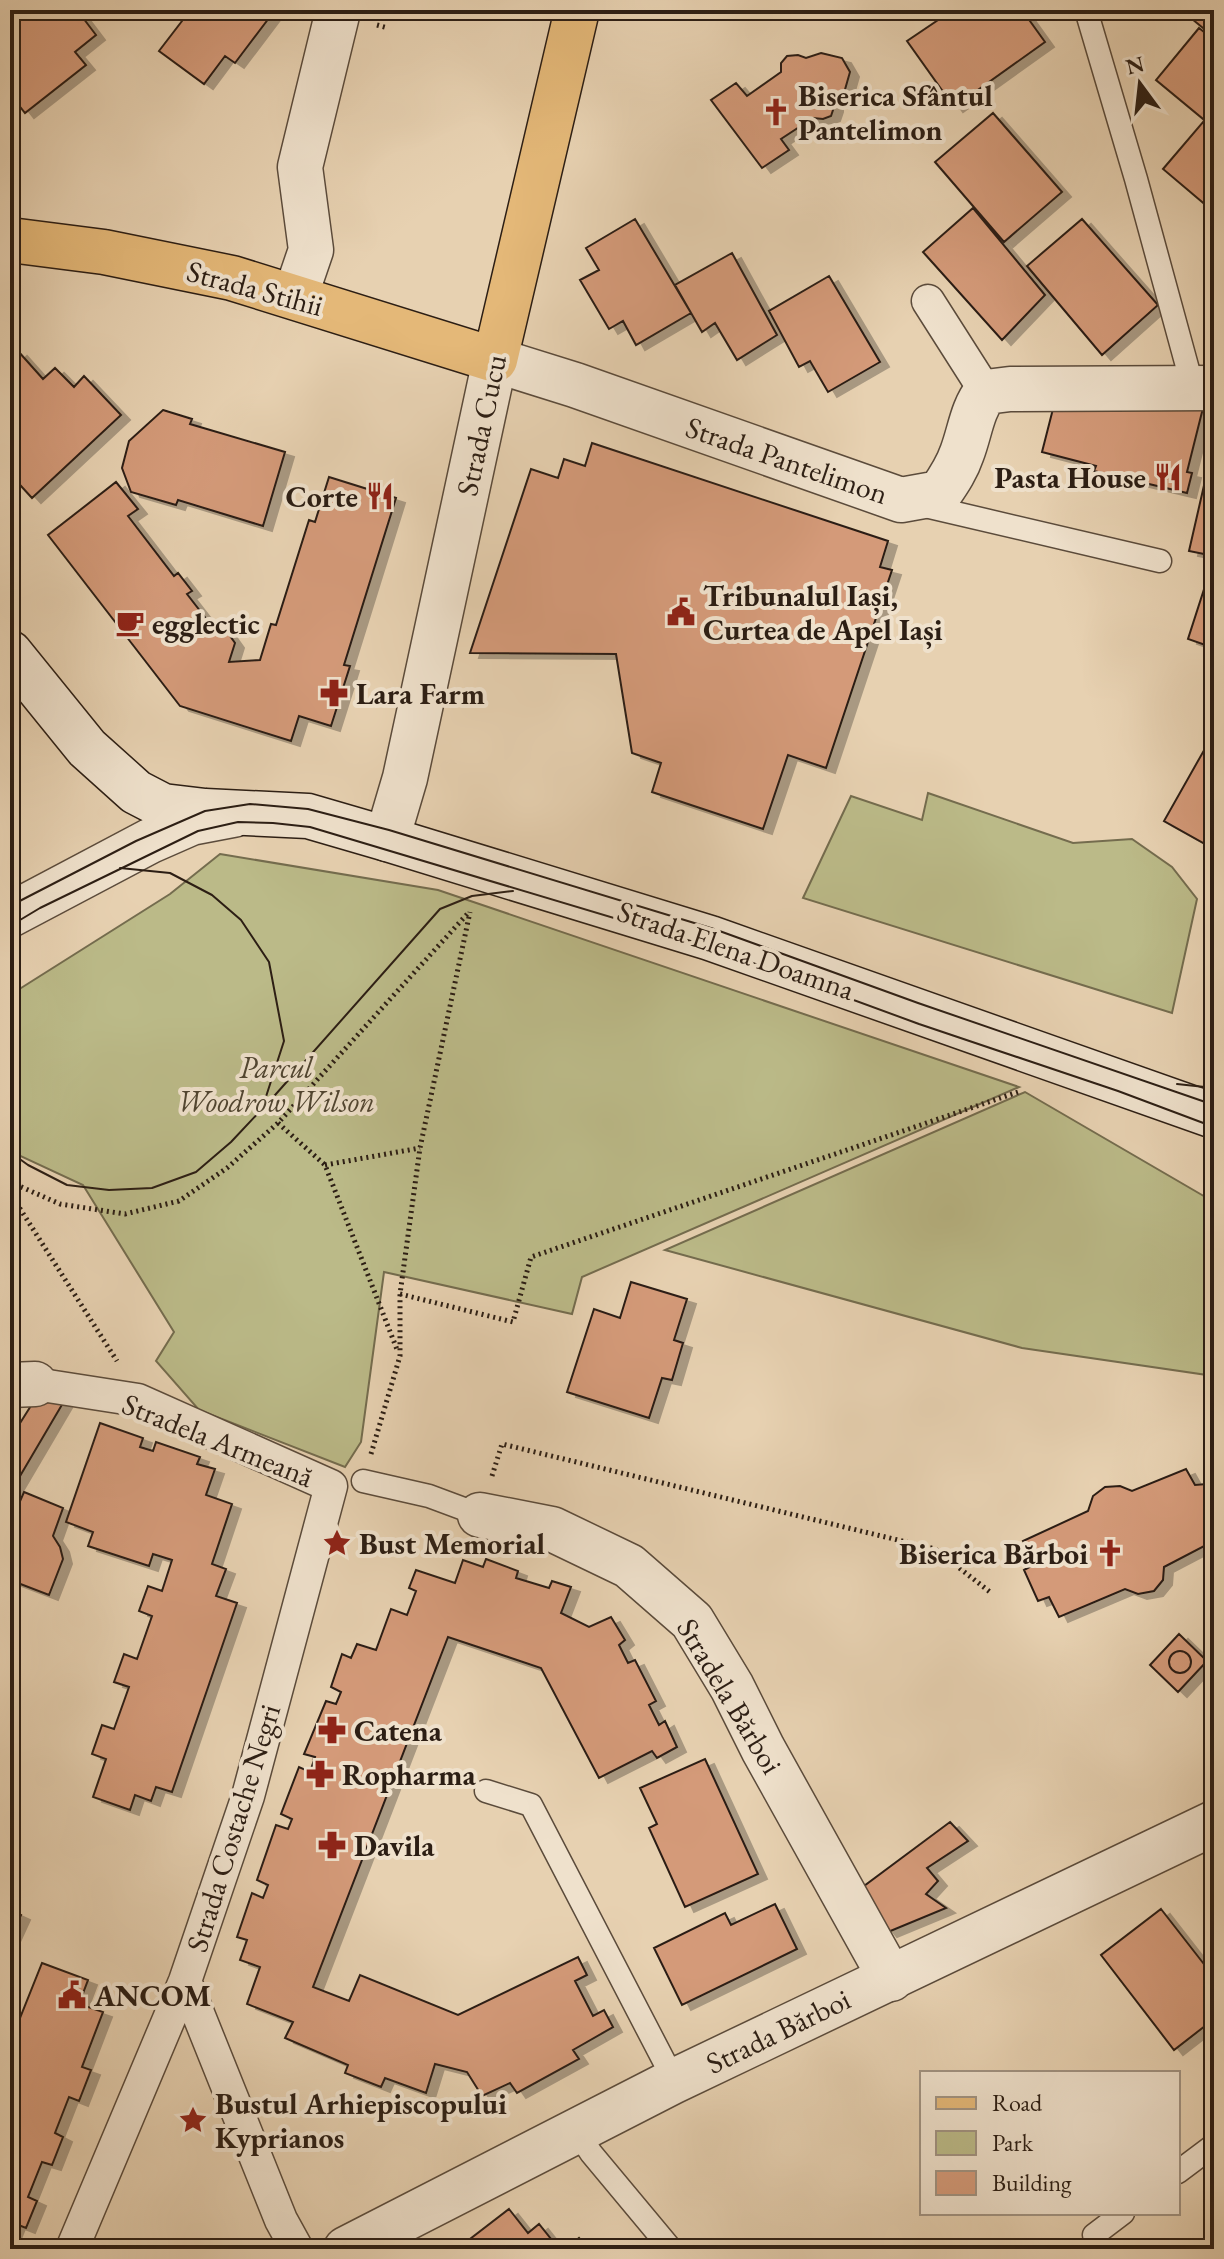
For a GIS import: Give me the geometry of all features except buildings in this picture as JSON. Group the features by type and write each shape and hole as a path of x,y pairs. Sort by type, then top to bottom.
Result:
{"main road":[{"name":"Strada Cucu","path":"495,360 577,10"},
{"name":"Strada Stihii","path":"10,240 118,255 232,278 495,360"}],"street":[{"path":"295,297 311,250 300,167 336,10"},
{"path":"928,301 986,392 1010,389 1204,388"},
{"name":"Strada Pantelimon","path":"495,360 575,385 901,500 940,493 953,474 978,402 986,392"},
{"name":"Strada Cucu","path":"387,839 405,778 495,360"},
{"path":"10,653 87,748 136,792 163,806 249,812"},
{"path":"10,915 150,841 191,823 249,812"},
{"name":"Strada Elena Doamna","path":"249,812 308,816 710,938 1214,1116"},
{"path":"1145,1091 1214,1097"},
{"name":"Stradela Armeană","path":"23,1385 138,1400 331,1486"},
{"name":"Strada Costache Negri","path":"72,2249 185,1981 248,1796 331,1486"},
{"name":"Stradela Bărboi","path":"480,1515 552,1529 629,1566 692,1621 732,1687 763,1749 891,1979"},
{"name":"Strada Bărboi","path":"364,2245 576,2130 672,2082 1214,1823"},
{"path":"185,1981 281,2220 297,2249"}],"lane":[{"path":"1086,10 1136,179 1204,388"},
{"path":"901,500 1160,561"},
{"path":"363,1481 429,1496 480,1515"},
{"path":"486,1791 531,1805 672,2082"},
{"path":"576,2130 591,2153 671,2249"},
{"path":"1180,2170 1214,2145"},
{"path":"1094,2235 1120,2215"}],"path":[{"path":"10,1182 60,1204 125,1214 179,1201 227,1168 278,1123 470,912 420,1148 400,1294 400,1356 363,1481"},
{"path":"400,1294 513,1322 531,1257 1022,1091"},
{"path":"278,1123 325,1165 400,1356"},
{"path":"325,1165 420,1148"},
{"path":"10,1193 114,1356"},
{"path":"480,1515 502,1444 935,1549 990,1592"}],"green space":[{"path":"928,793 1073,843 1132,839 1172,867 1197,899 1172,1013 803,898 851,796 922,820"},
{"name":"Parcul Woodrow Wilson","path":"220,854 438,890 1019,1087 582,1277 572,1314 384,1272 361,1442 345,1467 199,1410 156,1361 174,1332 83,1185 10,1149 10,995 170,894"},
{"path":"1025,1092 1214,1202 1214,1376 1022,1348 665,1250"}],"tram line":[{"path":"10,906 136,841 205,811 250,804 308,809 389,830 714,929 1214,1105"},
{"path":"10,926 40,908 198,831 238,822 310,827 704,945 1214,1127"},
{"path":"10,1152 67,1185 109,1190 152,1188 196,1172 231,1142 262,1109 284,1041 269,962 241,920 212,895 170,873 120,868"},
{"path":"268,1103 440,909 472,896 513,891"},
{"path":"1177,1084 1214,1088"}],"place":[{"name":"Biserica Sfântul Pantelimon","path":"776,112"},
{"name":"Pasta House","path":"1168,477"},
{"name":"Corte","path":"380,496"},
{"name":"Tribunalul Iași, Curtea de Apel Iași","path":"681,612"},
{"name":"egglectic","path":"130,623"},
{"name":"Lara Farm","path":"334,693"},
{"name":"Bust Memorial","path":"337,1543"},
{"name":"Biserica Bărboi","path":"1110,1553"},
{"name":"Catena","path":"332,1730"},
{"name":"Ropharma","path":"320,1774"},
{"name":"Davila","path":"332,1845"},
{"name":"ANCOM","path":"72,1995"},
{"name":"Bustul Arhiepiscopului Kyprianos","path":"193,2120"}]}
